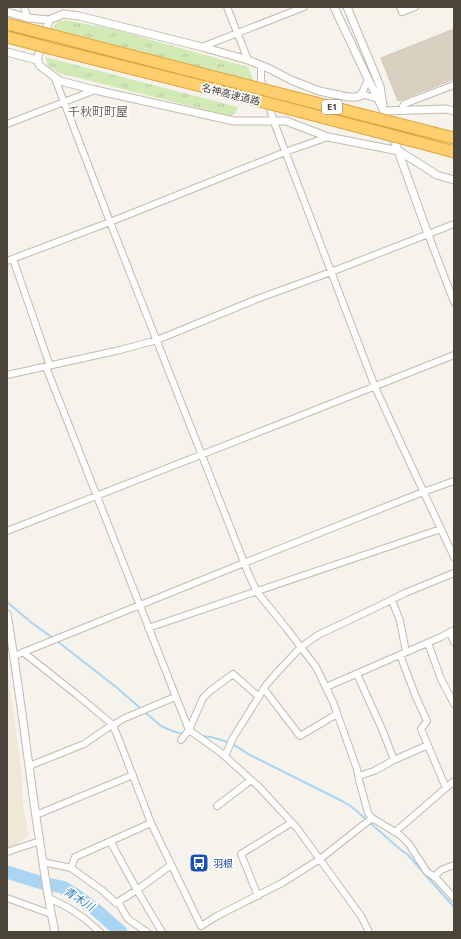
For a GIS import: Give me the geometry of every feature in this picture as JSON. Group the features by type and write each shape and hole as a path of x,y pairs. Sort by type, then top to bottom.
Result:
{"highway":[{"name":"名神高速道路","path":"7,24 454,138"},
{"name":"名神高速道路","path":"7,37 454,152"}],"street":[{"path":"24,7 28,18"},
{"path":"227,7 248,60"},
{"path":"202,47 304,7"},
{"path":"334,7 384,110 454,302"},
{"path":"347,7 380,86 384,110"},
{"path":"400,7 402,12 415,7"},
{"path":"7,12 28,18 49,20 63,14 79,16 248,60 319,91 348,97 365,96 378,99"},
{"path":"49,20 37,60 40,66 60,81 234,121 286,121 328,136 399,151 436,175 454,180"},
{"path":"7,52 37,60"},
{"path":"261,65 261,80 274,122 375,387 454,556"},
{"path":"54,76 256,592 316,667 333,702 357,769 368,813 372,818 400,835 409,844 427,872 434,877 454,898"},
{"path":"357,97 363,91 368,79"},
{"path":"402,110 404,104 454,85"},
{"path":"7,124 95,90"},
{"path":"384,110 446,109 454,111"},
{"path":"328,136 10,260 96,496 188,730 224,756 259,787 291,822 362,916 369,932"},
{"path":"7,375 120,350 157,340 257,299 454,224"},
{"path":"7,531 454,355"},
{"path":"14,656 139,604 454,481"},
{"path":"148,628 441,529"},
{"path":"224,756 233,738 264,689 301,647 318,635 405,593 454,573"},
{"path":"392,600 400,621 403,654 416,697 427,721 421,729 446,788"},
{"path":"7,614 28,766 55,932"},
{"path":"326,687 428,643 452,631 454,642"},
{"path":"428,643 441,679 454,704"},
{"path":"23,652 113,725 151,823 201,926 217,916 282,883 320,859 372,818"},
{"path":"181,740 188,730 203,698 233,674 259,698"},
{"path":"357,674 382,729 394,760"},
{"path":"264,689 300,736 337,714"},
{"path":"28,766 84,744 125,718 176,697"},
{"path":"359,776 374,771 394,760 428,745"},
{"path":"36,815 133,775"},
{"path":"217,806 251,780"},
{"path":"395,832 454,781"},
{"path":"258,896 241,854 291,822"},
{"path":"71,868 75,856 151,823"},
{"path":"7,852 40,841"},
{"path":"110,841 162,932"},
{"path":"43,862 71,868 103,891 116,903 118,902 128,919 147,932"},
{"path":"118,902 171,865"},
{"path":"434,877 441,870 454,865"},
{"path":"7,898 51,914"},
{"path":"49,898 69,908 100,932"}],"shaded area":[{"path":"7,669 21,767 23,805 29,836 20,841 20,846 7,851"}],"green space":[{"path":"65,20 112,29 248,67 254,81 53,29 58,21"},
{"path":"45,57 238,107 236,113 230,116 59,73 48,66"}],"building":[{"path":"454,29 454,79 398,101 381,58"}],"waterway":[{"path":"7,602 53,638"},
{"path":"57,641 116,687 161,726 182,734 193,735"},
{"path":"201,736 220,739 231,744 352,807 407,854 454,907"},
{"name":"青木川","path":"7,872 42,883 62,887 76,895 96,910 121,932"}],"place":[{"name":"羽根","path":"199,863"}],"district":[{"name":"千秋町町屋","path":"98,112"}]}
